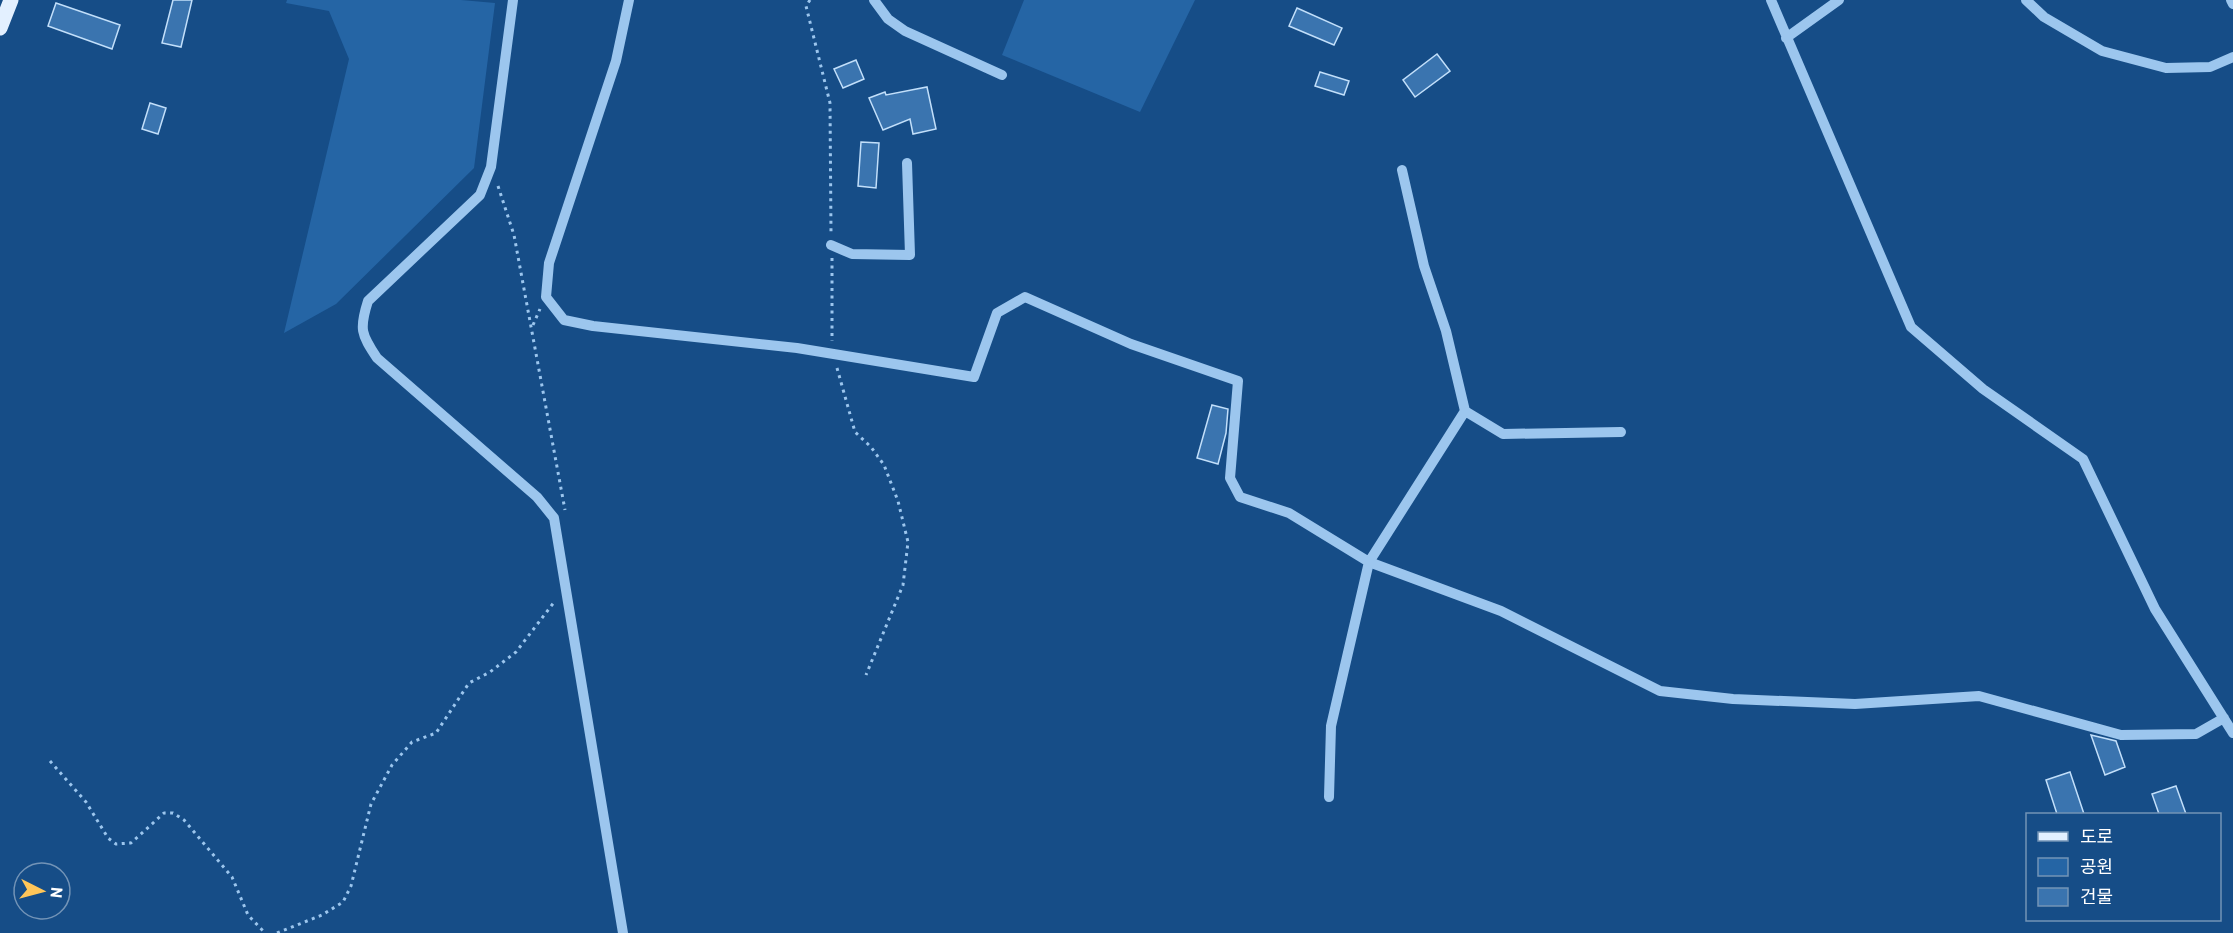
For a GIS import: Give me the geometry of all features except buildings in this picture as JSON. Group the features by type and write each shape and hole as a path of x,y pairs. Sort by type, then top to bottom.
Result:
{"main road":[{"path":"0,28 11,0"}],"street":[{"path":"513,0 491,167 480,195 368,301 362,320 362,336 377,358 537,497 554,518 623,933"},
{"path":"629,0 616,61 549,263 546,297 564,320 593,327 832,354 974,377 997,313 1025,297 1131,344 1238,381 1230,478 1240,497 1289,513 1369,562 1501,611 1660,691 1733,699 1856,704 1980,696 2121,735 2196,734 2224,718"},
{"path":"874,0 888,19 905,32 1002,75"},
{"path":"1771,0 1911,327 1983,388 2084,459 2155,609 2233,733"},
{"path":"1786,38 1839,0"},
{"path":"2026,0 2044,17 2102,51 2166,68 2210,67 2233,57"},
{"path":"2231,0 2233,4"},
{"path":"831,245 852,254 910,255 907,163"},
{"path":"1402,170 1424,266 1446,331 1465,411 1503,434 1621,432"},
{"path":"1329,797 1331,726 1369,562 1465,411"}],"path":[{"path":"810,0 806,6 830,103 832,354 855,432 872,447 884,465 898,501 908,542 903,585 866,675"},
{"path":"491,167 514,235 567,506 558,539"},
{"path":"277,933 322,915 343,902 351,886 371,804 392,765 412,742 436,733 469,683 490,672 516,652 565,587"},
{"path":"50,761 86,802 108,838 116,844 131,843 164,813 173,813 184,820 232,877 248,915 265,933"}],"green space":[{"path":"287,0 461,0 495,3 474,168 336,304 284,333 349,59 329,11 286,3"},
{"path":"1024,0 1195,0 1140,112 1002,55"}]}
